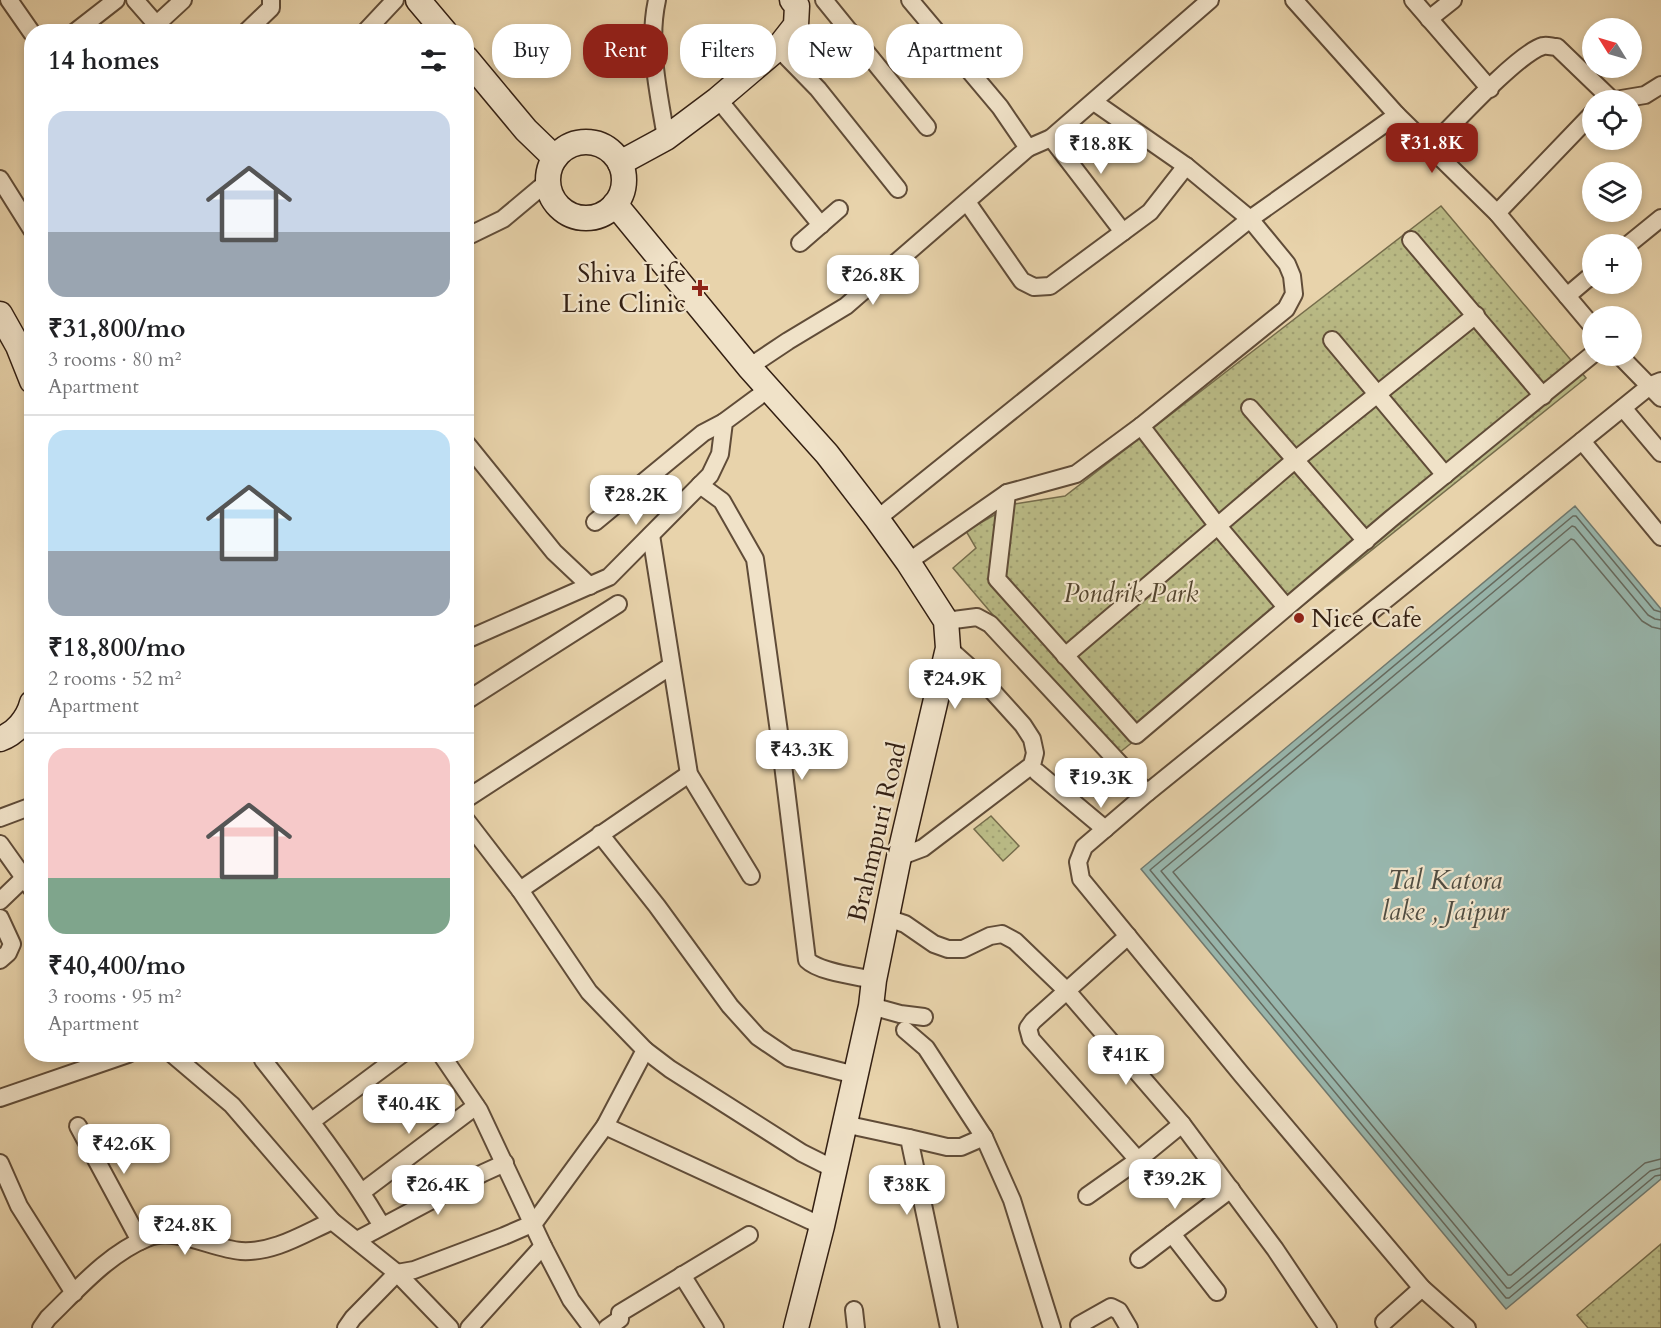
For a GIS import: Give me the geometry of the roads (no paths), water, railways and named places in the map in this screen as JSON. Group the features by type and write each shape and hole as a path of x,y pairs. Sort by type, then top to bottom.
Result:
{"street":[{"path":"9,0 26,24"},
{"path":"85,24 116,0"},
{"path":"135,0 156,24"},
{"path":"163,24 183,0"},
{"path":"254,24 271,8 273,4 271,0"},
{"path":"372,24 395,0"},
{"path":"418,0 438,24"},
{"path":"657,0 654,13 655,72 666,138"},
{"path":"620,163 666,138 718,99 778,48 796,25 794,9 822,0 927,127"},
{"path":"910,0 1000,107 1028,148"},
{"path":"1294,0 1397,115 1497,213 1582,314"},
{"path":"1413,0 1490,89"},
{"path":"1429,19 1452,0"},
{"path":"749,367 846,306 1028,148 1051,138 1094,102 1206,1"},
{"path":"1430,148 1514,66 1545,45 1557,47 1603,90"},
{"path":"778,48 818,89 898,189"},
{"path":"474,68 526,130 555,158"},
{"path":"1642,95 1661,85"},
{"path":"718,99 821,225"},
{"path":"908,562 1007,493 1076,474 1142,426 1286,309 1294,294 1293,276 1287,264 1250,219 1186,166 1094,102"},
{"path":"877,519 1250,219 1397,115"},
{"path":"1497,213 1582,124"},
{"path":"1051,138 1124,232"},
{"path":"589,142 602,146 612,153 620,163 624,184 615,204 604,214 590,218 574,217 561,210 552,198 548,184 548,175 555,158 564,149 576,143 589,142"},
{"path":"967,202 1022,281 1034,287 1050,286 1150,212 1186,166"},
{"path":"0,179 24,217"},
{"path":"474,233 503,219 548,184"},
{"name":"Brahmpuri Road","path":"615,204 749,367 827,454 908,562 946,621 948,648 899,857 871,1005 822,1227 796,1328"},
{"path":"800,243 839,209"},
{"path":"1641,234 1661,218"},
{"path":"1412,240 1543,396"},
{"path":"1567,296 1582,283"},
{"path":"0,314 24,362"},
{"path":"1065,656 1294,461 1476,315"},
{"path":"1332,340 1445,475"},
{"path":"1007,493 997,579 1136,735 1286,607 1582,363"},
{"path":"1467,1328 1422,1288 1242,1075 1081,879 1078,862 1084,847 1147,793 1623,408 1658,388 1632,366"},
{"path":"595,522 703,433 724,422 770,388"},
{"path":"1250,408 1366,541"},
{"path":"1623,408 1661,453"},
{"path":"474,637 609,577 710,475 720,454 724,422"},
{"path":"1142,426 1218,525 1286,607"},
{"path":"1582,441 1661,537"},
{"path":"474,453 554,552 590,586"},
{"path":"700,485 722,501 755,559 807,960 822,968 874,980"},
{"path":"651,535 689,774 752,876"},
{"path":"474,696 618,604"},
{"path":"946,621 977,617 990,624 1147,793"},
{"path":"899,857 923,848 1032,765 1034,759 1032,739 1023,725 976,673 948,648"},
{"path":"474,794 671,666"},
{"path":"0,739 11,735 24,719"},
{"path":"1037,772 1105,829"},
{"path":"520,890 689,774"},
{"path":"0,818 24,809"},
{"path":"474,830 520,890 589,992 645,1050 670,1069 802,1153 834,1169"},
{"path":"600,834 657,906 730,1006 758,1037 789,1058 855,1075"},
{"path":"0,844 24,877"},
{"path":"0,901 24,886"},
{"path":"0,918 12,944 8,953 0,960"},
{"path":"886,918 905,924 934,944 948,949 963,949 990,936 1002,934 1015,941 1067,991 1182,1124 1275,1249 1328,1328"},
{"path":"1128,936 1028,1028 1031,1039 1138,1160"},
{"path":"871,1005 900,1014 924,1017"},
{"path":"905,1030 926,1048 984,1137 1012,1200 1052,1328"},
{"path":"346,1328 396,1274 414,1270 534,1223 605,1126 645,1050"},
{"path":"0,1098 105,1062"},
{"path":"181,1062 232,1105 332,1221 396,1274 450,1328"},
{"path":"265,1062 312,1121 362,1192 382,1226"},
{"path":"312,1121 391,1062"},
{"path":"446,1062 476,1106 571,1300 592,1328"},
{"path":"362,1192 476,1106"},
{"path":"844,1124 947,1147 961,1147 984,1137"},
{"path":"1087,1196 1138,1160 1182,1124"},
{"path":"78,1126 141,1241"},
{"path":"605,1126 822,1227"},
{"path":"909,1138 949,1328"},
{"path":"357,1240 505,1163"},
{"path":"0,1164 19,1206 75,1293"},
{"path":"1139,1259 1231,1189"},
{"path":"41,1328 48,1317 117,1254 149,1237 173,1235 242,1251 273,1248 332,1221"},
{"path":"1172,1234 1217,1292"},
{"path":"607,1328 620,1319 621,1313 749,1235"},
{"path":"469,1328 543,1246"},
{"path":"682,1275 715,1328"},
{"path":"1384,1322 1422,1288"},
{"path":"1079,1325 1111,1307 1119,1311 1130,1328"},
{"path":"854,1310 856,1328"}],"water":[{"name":"Tal Katora lake , Jaipur","path":"1575,506 1661,609 1661,1179 1506,1309 1141,869"}],"place":[{"name":"Shiva Life Line Clinic","path":"700,288"},
{"name":"Nice Cafe","path":"1299,618"}],"park label":[{"name":"Pondrik Park","path":"1131,593"}]}
